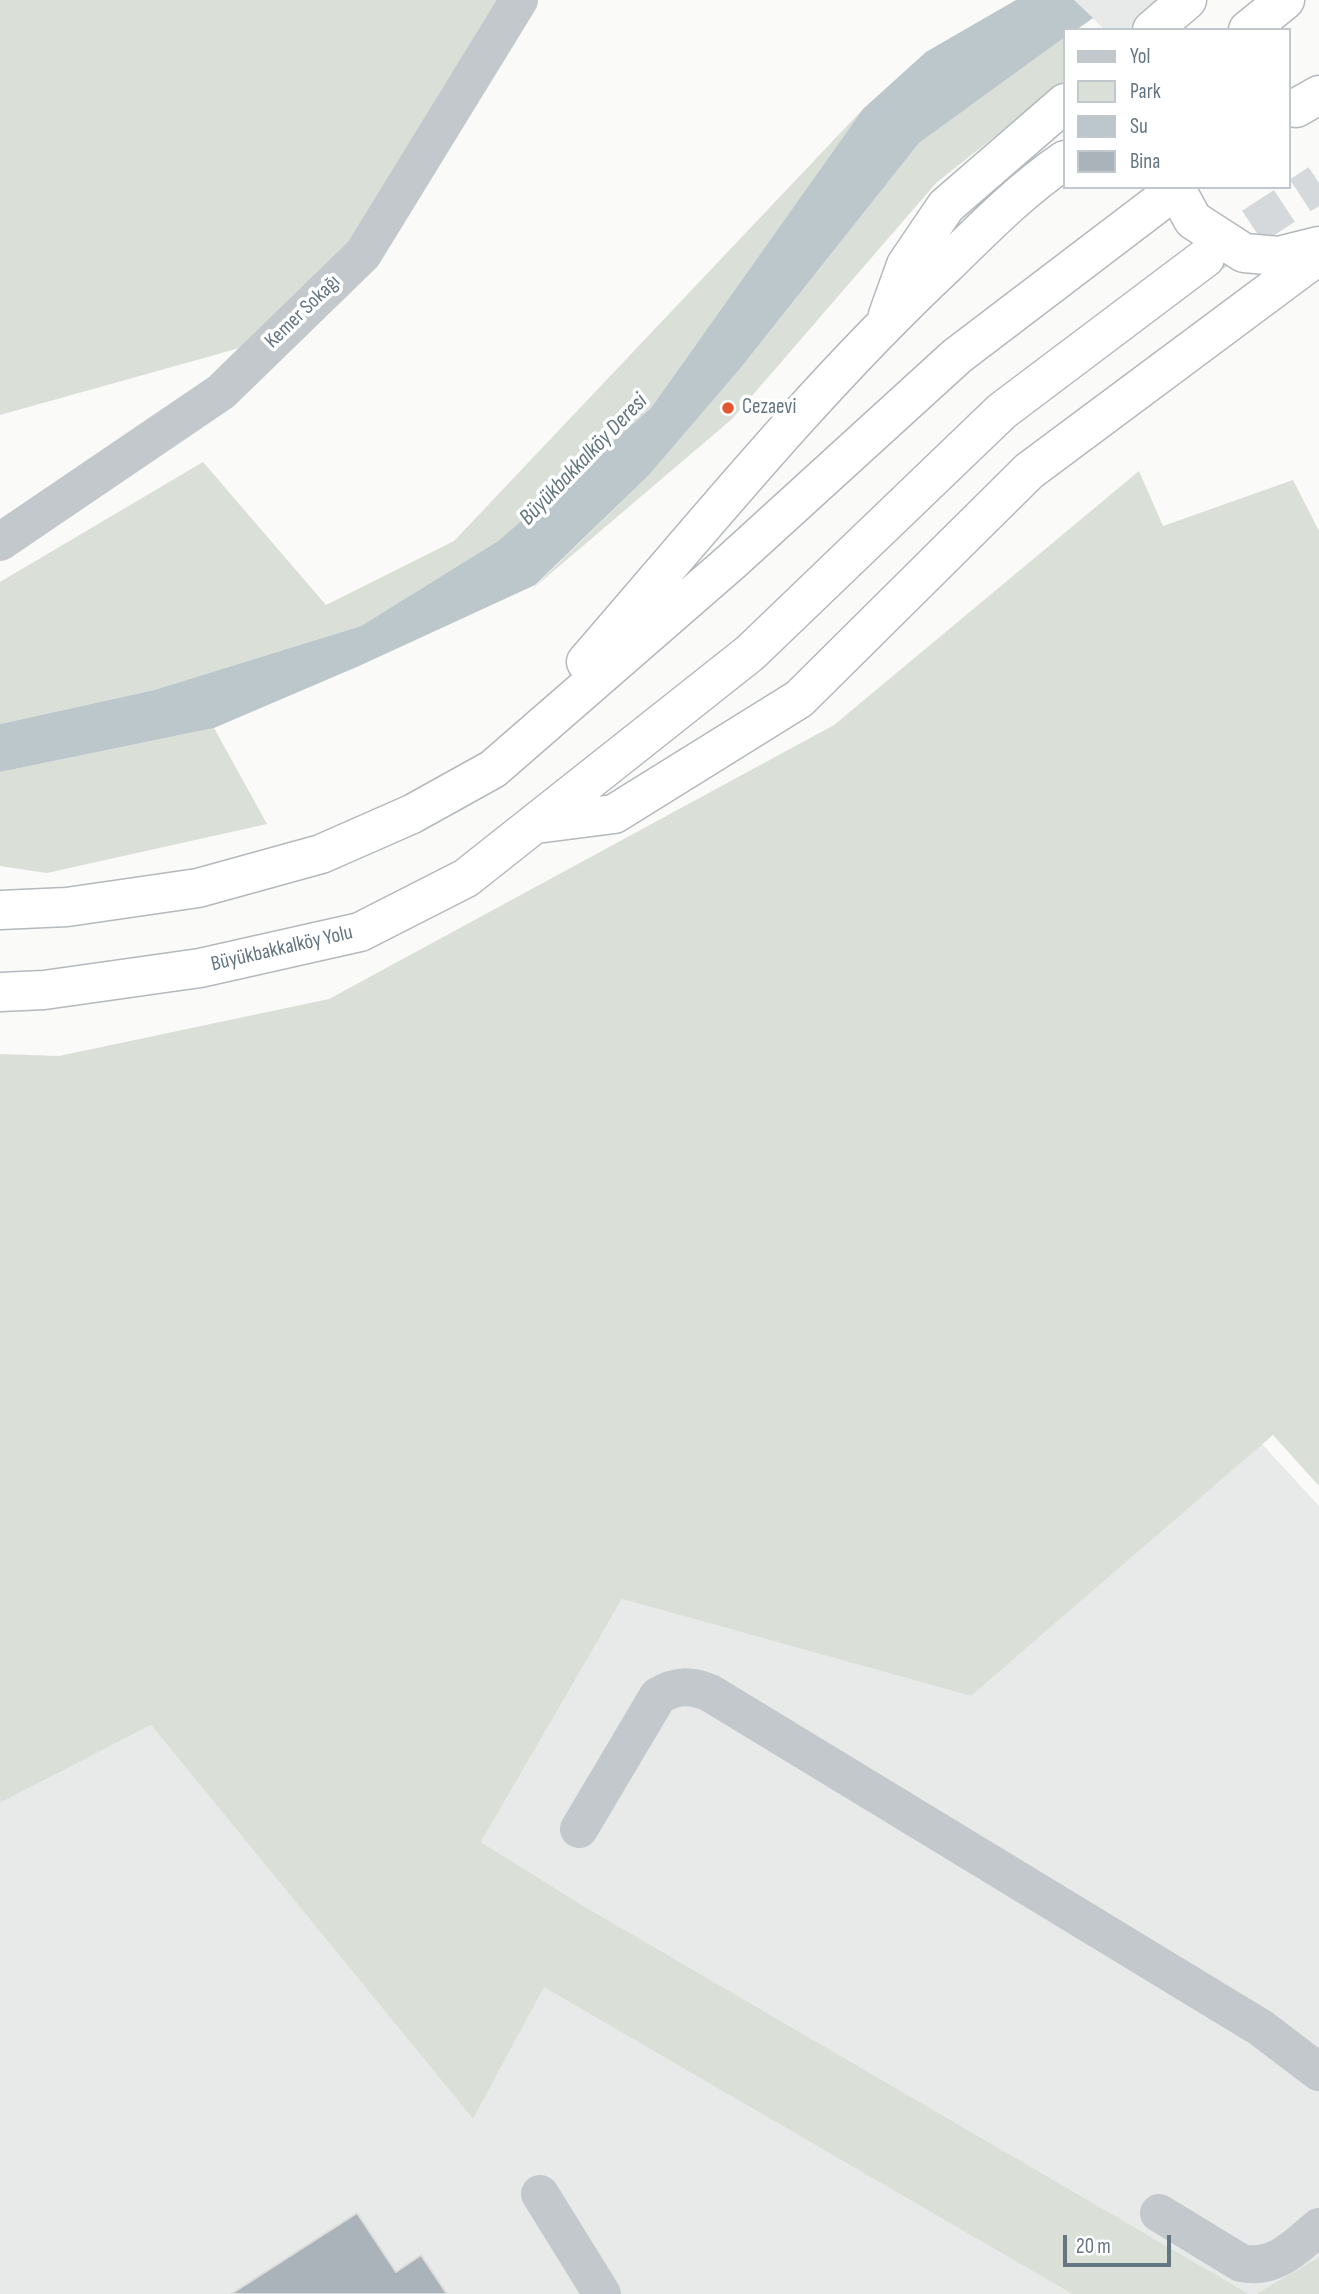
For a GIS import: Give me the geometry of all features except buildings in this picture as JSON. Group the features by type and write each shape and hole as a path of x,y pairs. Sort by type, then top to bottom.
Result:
{"highway":[{"path":"1154,28 1187,0"},
{"path":"1250,28 1285,0"},
{"path":"886,320 906,265 946,206 1064,104"},
{"path":"493,769 886,320 1033,182 1064,161"},
{"path":"0,910 66,907 198,888 321,854 412,814 493,769 731,562 957,356 1169,194 1193,220 1244,253 1279,256 1319,246"},
{"path":"534,825 614,814 799,699 1029,471 1319,255"},
{"name":"Büyükbakkalköy Yolu","path":"0,992 44,990 200,968 360,932 466,878 750,653 1002,411 1205,258"}],"street":[{"name":"Kemer Sokağı","path":"0,542 222,392 363,254 519,0"},
{"path":"579,1829 658,1696 681,1687 696,1687 1261,2028 1319,2072"},
{"path":"540,2194 602,2294"},
{"path":"1159,2213 1241,2263 1253,2265 1276,2261 1319,2228"}],"shaded area":[{"path":"1074,0 1162,0 1131,28 1103,28"},
{"path":"1262,1444 1319,1506 1319,2257 1256,2294 1249,2294 582,1905 481,1842 622,1599 971,1696"},
{"path":"151,1725 473,2119 544,1986 1072,2294 0,2294 0,1803"}],"green space":[{"path":"0,0 524,0 401,202 261,342 0,415"},
{"path":"1064,38 1064,82 936,183 732,419 530,591 649,475 739,370 919,143"},
{"path":"863,109 651,408 498,541 361,626 154,690 0,724 0,582 203,462 326,605 454,541"},
{"path":"1139,471 1163,526 1293,480 1319,531 1319,1486 1273,1435 971,1696 622,1599 481,1842 582,1905 1249,2294 1072,2294 544,1987 473,2119 151,1725 0,1803 0,1054 59,1056 329,999 834,725"},
{"path":"214,728 267,824 47,873 0,866 0,772"},
{"path":"1319,2257 1319,2294 1256,2294"}],"water":[{"path":"1016,0 1074,0 1093,18 1079,28 1064,28 1064,38 919,143 739,370 649,475 535,585 359,666 214,728 0,772 0,724 154,690 361,626 498,541 651,408 863,109 926,52"}],"tunnel":[{"path":"1205,258 1319,183"}],"place":[{"name":"Cezaevi","path":"728,408"}],"water label":[{"name":"Büyükbakkalköy Deresi","path":"584,460"}]}
